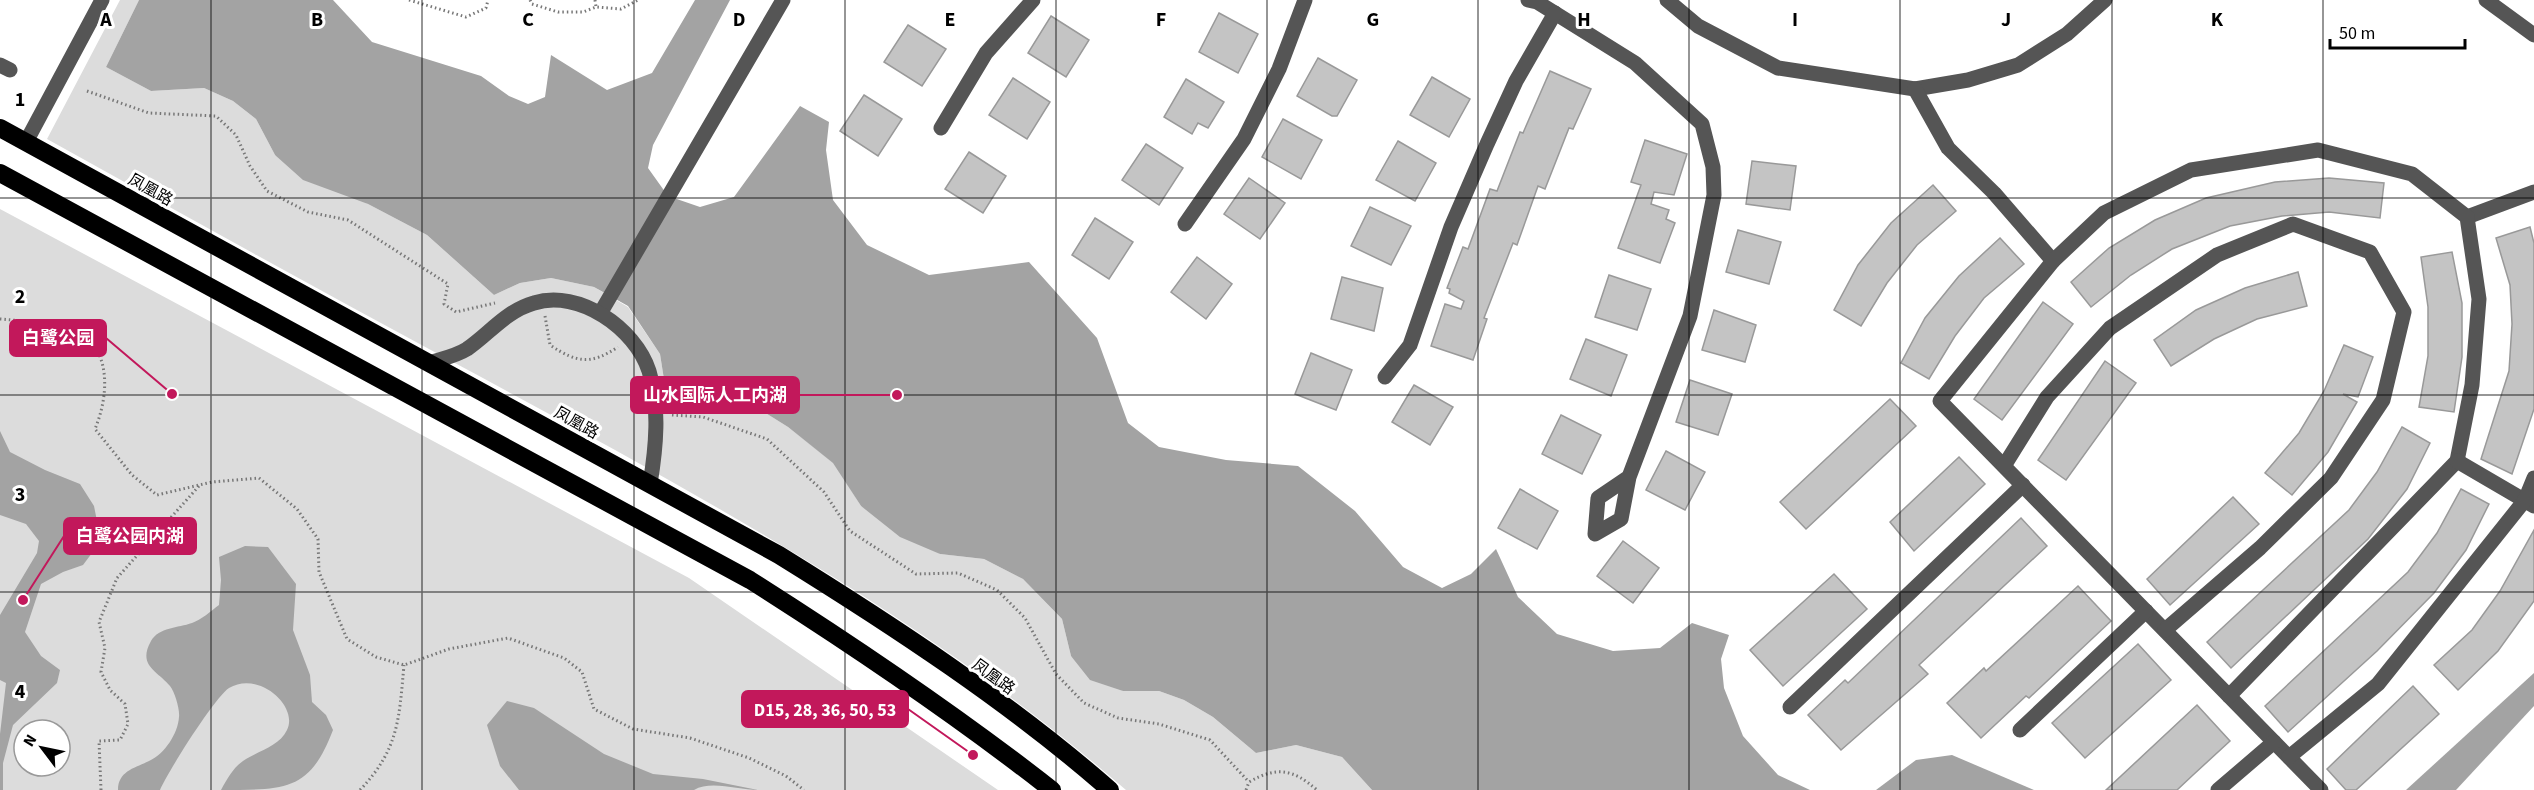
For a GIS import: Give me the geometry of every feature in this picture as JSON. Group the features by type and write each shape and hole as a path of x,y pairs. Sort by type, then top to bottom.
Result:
{"highway":[{"name":"凤凰路","path":"0,128 779,555 881,619 1074,758 1110,790"},
{"path":"0,173 750,580 874,658 979,732 1052,790"}],"street":[{"path":"26,142 102,0"},
{"path":"601,312 783,0"},
{"path":"941,128 986,53 1033,0"},
{"path":"1185,224 1244,139 1279,69 1305,0"},
{"path":"1527,0 1537,2 1635,63 1702,124 1713,166 1714,195 1690,316 1629,477"},
{"path":"1667,0 1698,26 1779,68 1915,89 1968,80 2018,65 2067,34 2104,0"},
{"path":"2486,0 2534,35"},
{"path":"1385,377 1410,345 1451,227 1487,144 1516,81 1555,13"},
{"path":"1915,89 1948,148 1994,193 2053,261"},
{"path":"2229,696 2457,461 2472,385 2479,299 2467,217 2412,174 2318,150 2191,170 2104,213 2053,261 1940,401 2321,790"},
{"path":"2467,217 2534,192"},
{"path":"2004,466 2047,397 2110,328 2217,255 2293,224 2370,252 2404,312 2383,400 2331,478 2260,548 2164,630"},
{"path":"429,363 466,349 510,314 541,302 552,300 584,305 601,312 629,340 648,369 656,414 650,484"},
{"path":"2457,461 2530,503"},
{"path":"2289,757 2378,684 2530,503 2534,478"},
{"path":"1790,707 2023,485"},
{"path":"2020,730 2146,611"},
{"path":"2218,790 2274,742"}],"path":[{"path":"409,0 466,17 486,8 488,0"},
{"path":"530,0 532,4 558,12 583,12 596,7 621,9 638,0"},
{"path":"595,0 596,7"},
{"path":"87,91 149,113 216,116 236,135 250,166 267,191 308,212 348,220 382,241 448,284 444,304 456,312 497,302"},
{"path":"541,302 550,345 566,355 591,361 629,340"},
{"path":"0,319 39,321 84,333 97,350 105,372 104,407 95,429 132,475 157,495 200,485 259,478 297,509 318,539 319,572 347,639 376,657 404,665 449,649 508,638 564,658 582,672 594,709 633,729 690,738 749,758 786,776 803,790"},
{"path":"656,414 702,417 767,439 824,492 850,531 916,574 958,573 997,590 1025,618 1056,674 1084,703 1118,718 1159,724 1210,740 1249,782"},
{"path":"101,790 99,741 120,740 128,724 125,704 110,690 101,672 105,648 99,622 117,578 200,485"},
{"path":"360,790 387,756 395,734 404,665"},
{"path":"1246,790 1249,782 1266,772 1288,772 1306,780 1317,790"}],"shaded area":[{"path":"120,0 139,0 106,67 151,91 204,88 233,101 256,119 275,155 427,235 494,295 520,283 551,278 594,287 628,307 660,354 666,392 695,399 722,397 756,407 788,427 834,463 861,506 940,554 984,559 1023,579 1062,619 1071,656 1123,691 1159,691 1184,700 1213,717 1256,753 1296,745 1342,757 1372,790 1126,790 1049,727 969,667 886,611 801,558 628,457 47,139"},
{"path":"139,0 333,0 372,42 481,76 509,96 528,104 545,97 551,55 607,90 652,73 695,0 730,0 653,145 648,168 668,196 700,207 734,197 800,106 829,122 826,150 833,200 867,245 929,275 1029,262 1097,338 1128,423 1159,447 1226,460 1298,466 1355,511 1403,567 1442,588 1471,574 1496,549 1518,597 1557,634 1613,651 1660,648 1692,623 1729,635 1721,659 1724,688 1743,736 1778,775 1810,790 1372,790 1342,757 1296,745 1256,753 1213,717 1184,700 1159,691 1123,691 1090,680 1071,656 1062,619 1023,579 984,559 940,554 900,537 861,506 833,463 788,427 756,407 722,397 695,399 666,392 660,354 628,306 594,287 551,278 520,283 494,295 427,235 368,204 303,180 275,155 256,119 233,101 204,88 151,91 106,67"},
{"path":"0,209 689,578 998,790 0,790"},
{"path":"0,431 10,452 45,470 80,484 94,506 101,541 83,565 63,572 41,584 25,632 41,656 60,670 57,683 20,718 12,718 12,729 3,763 3,790 0,790 0,734 6,683 0,680 0,615 37,553 39,541 26,524 0,515"},
{"path":"245,546 268,547 296,584 293,630 310,675 312,702 326,715 333,730 324,750 315,765 294,782 264,789 221,790 239,764 279,741 287,730 289,721 282,701 273,693 252,684 240,684 229,688 213,705 160,790 118,790 124,774 155,758 165,748 178,723 179,710 172,689 151,667 146,656 151,641 154,636 164,630 195,622 219,605 221,580 219,557"},
{"path":"2534,673 2534,706 2456,790 2406,790"},
{"path":"507,701 534,708 604,754 653,774 703,779 758,790 708,786 694,790 519,790 500,766 487,725"},
{"path":"1952,755 2034,790 1876,790 1916,760"}],"building":[{"path":"1219,13 1258,34 1238,73 1199,52"},
{"path":"1051,16 1089,40 1066,77 1028,53"},
{"path":"908,25 946,49 922,86 884,62"},
{"path":"1318,58 1357,80 1337,116 1332,116 1297,96"},
{"path":"1550,71 1591,89 1573,129 1569,128 1545,189 1538,186 1517,245 1513,243 1484,318 1487,319 1473,360 1431,346 1445,304 1461,309 1464,301 1449,293 1450,289 1447,288 1463,247 1468,249 1490,189 1497,191 1520,132 1523,133"},
{"path":"1432,77 1470,99 1449,137 1410,115"},
{"path":"1013,78 1050,102 1027,139 989,115"},
{"path":"1186,79 1224,102 1208,128 1198,123 1192,134 1164,117"},
{"path":"864,95 902,119 878,156 840,131"},
{"path":"1283,119 1322,140 1301,179 1262,157"},
{"path":"1645,140 1687,154 1674,195 1654,192 1651,204 1669,210 1666,219 1675,223 1660,263 1618,248 1641,185 1631,182"},
{"path":"1398,141 1436,163 1415,201 1376,180"},
{"path":"1146,144 1183,168 1159,205 1122,180"},
{"path":"969,152 1006,176 983,213 945,189"},
{"path":"1752,161 1796,166 1790,210 1746,204"},
{"path":"1249,178 1285,203 1260,239 1224,214"},
{"path":"2329,178 2384,183 2380,218 2329,212 2282,216 2230,226 2172,249 2131,275 2091,307 2071,282 2109,248 2155,220 2206,198 2275,182"},
{"path":"1933,185 1956,211 1917,245 1887,283 1861,326 1834,310 1858,265 1891,223"},
{"path":"1370,207 1411,226 1391,265 1351,246"},
{"path":"1095,218 1133,242 1109,279 1072,255"},
{"path":"2530,227 2534,243 2534,409 2512,474 2481,459 2509,371 2512,324 2510,285 2496,238"},
{"path":"1738,230 1781,242 1769,284 1726,272"},
{"path":"2000,238 2024,264 1984,298 1955,336 1929,379 1901,363 1925,318 1959,276"},
{"path":"2452,252 2462,303 2462,357 2454,412 2419,407 2428,356 2428,307 2421,257"},
{"path":"1197,257 1232,284 1206,319 1171,292"},
{"path":"2298,272 2307,306 2257,319 2214,339 2171,366 2154,340 2196,310 2245,288"},
{"path":"1609,275 1651,289 1637,330 1595,317"},
{"path":"1342,277 1383,288 1374,331 1331,319"},
{"path":"2043,302 2073,324 2002,420 1974,399"},
{"path":"1714,310 1756,325 1745,362 1702,350"},
{"path":"1586,339 1627,355 1611,396 1570,379"},
{"path":"2344,345 2373,357 2358,397 2343,394 2357,402 2328,452 2292,495 2265,473 2299,433 2324,391"},
{"path":"1311,353 1352,370 1336,410 1295,394"},
{"path":"2105,361 2136,383 2066,480 2038,460"},
{"path":"1690,380 1732,394 1718,435 1676,422"},
{"path":"1414,385 1453,407 1430,445 1392,422"},
{"path":"1890,399 1916,426 1806,529 1780,502"},
{"path":"1561,415 1601,435 1582,474 1542,454"},
{"path":"2402,427 2430,443 2407,489 2368,539 2231,668 2207,642 2349,510 2377,472"},
{"path":"1666,451 1705,472 1685,510 1646,490"},
{"path":"1959,457 1985,484 1914,551 1890,522"},
{"path":"1520,489 1558,511 1537,549 1498,528"},
{"path":"2461,489 2489,504 2466,550 2434,593 2377,651 2288,732 2265,706 2408,572 2437,533"},
{"path":"2233,497 2259,524 2170,605 2147,579"},
{"path":"2021,518 2047,546 1919,665 1928,674 1841,750 1808,715 1845,680 1848,683"},
{"path":"2534,530 2534,601 2498,651 2458,690 2434,665 2472,630 2500,591"},
{"path":"1623,541 1659,568 1633,603 1597,576"},
{"path":"1834,574 1867,609 1783,686 1750,650"},
{"path":"2078,586 2111,621 2029,698 2026,696 1981,738 1947,703 1984,668 1986,671"},
{"path":"2138,644 2171,680 2085,758 2052,723"},
{"path":"2413,686 2439,714 2356,790 2346,790 2327,769"},
{"path":"2197,705 2230,741 2177,790 2106,790"}],"place":[{"name":"白鹭公园","path":"172,394"},
{"name":"山水国际人工内湖","path":"897,395"},
{"name":"白鹭公园内湖","path":"23,600"},
{"name":"D15, 28, 36, 50, 53","path":"973,755"}]}
